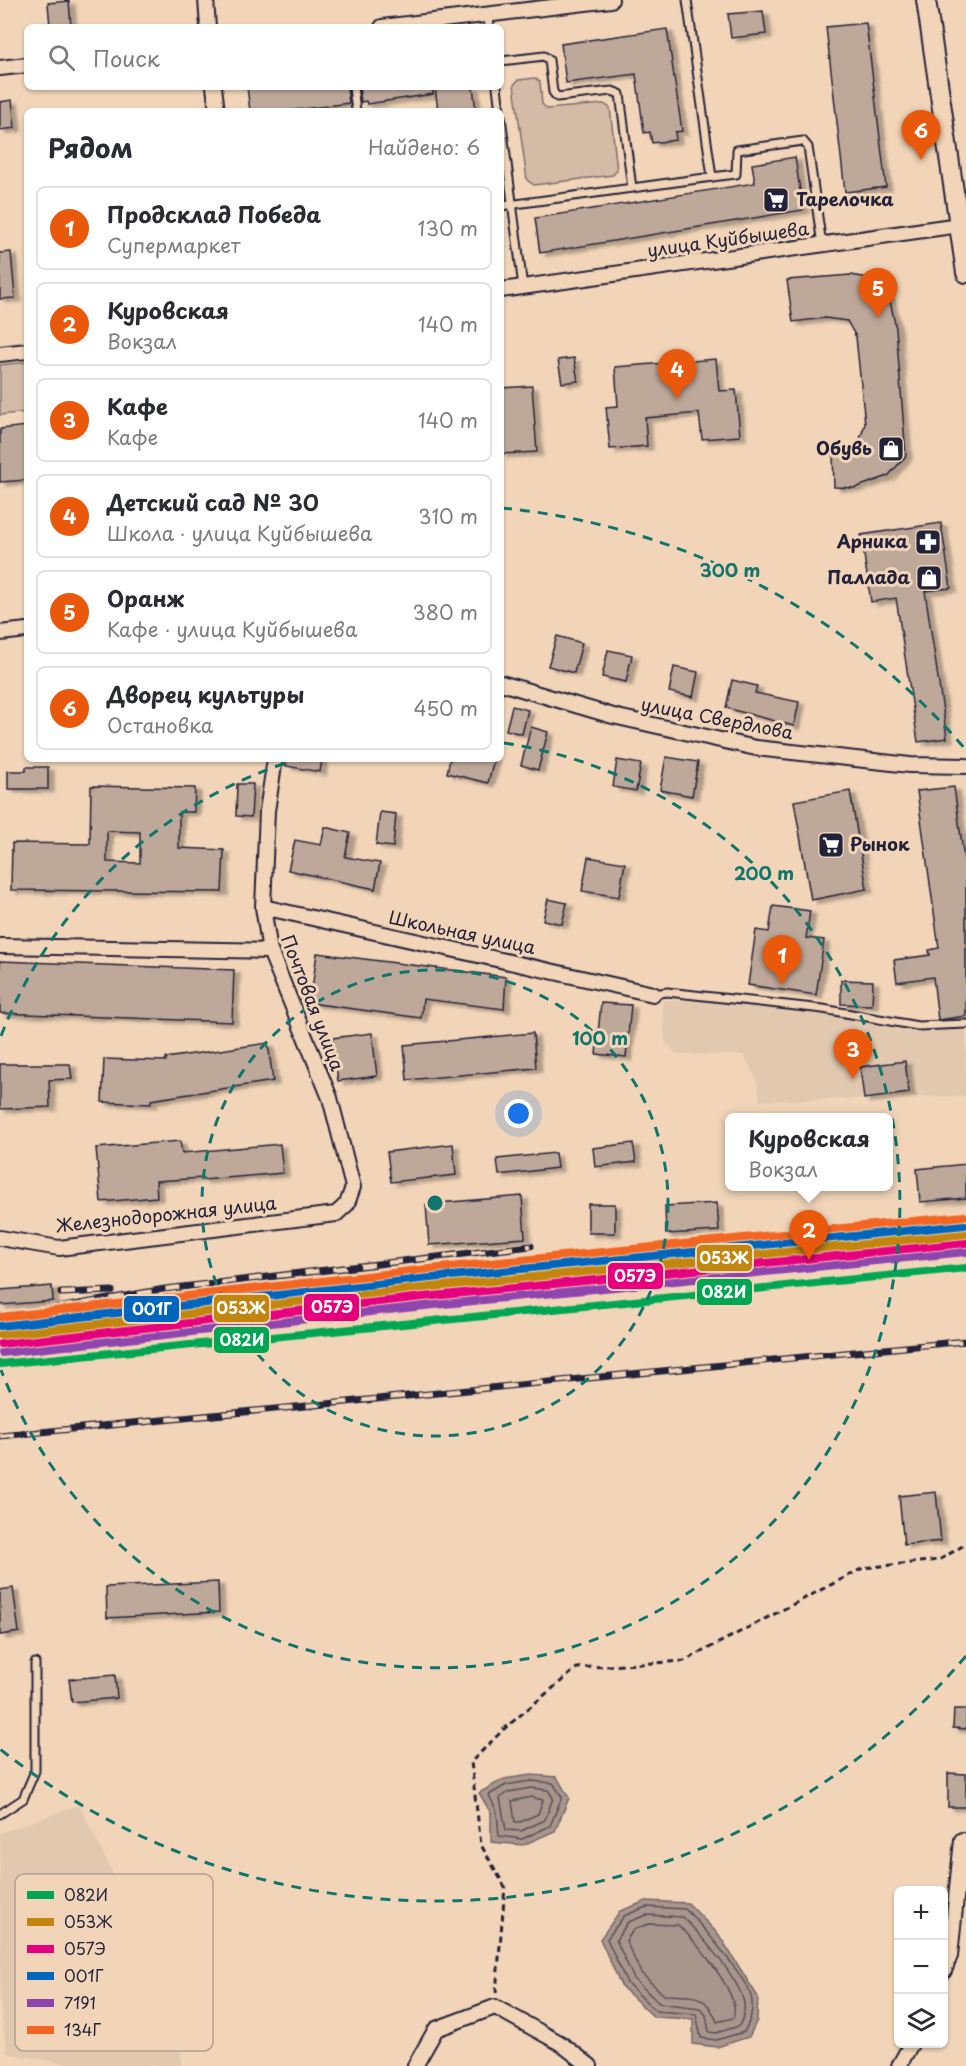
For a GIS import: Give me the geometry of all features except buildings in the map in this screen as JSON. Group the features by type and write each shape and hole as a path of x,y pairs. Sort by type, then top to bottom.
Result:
{"street":[{"path":"206,0 208,24"},
{"path":"446,24 489,22 611,0"},
{"path":"926,0 966,273"},
{"path":"0,68 24,65"},
{"path":"214,90 217,108"},
{"name":"улица Куйбышева","path":"504,290 959,225"},
{"path":"0,354 24,351"},
{"path":"0,633 24,630"},
{"name":"улица Свердлова","path":"504,684 613,716 756,748 910,765 966,766"},
{"name":"Почтовая улица","path":"275,762 267,811 263,907 270,951 330,1098 352,1187 347,1204 336,1214"},
{"name":"Школьная улица","path":"263,907 653,994"},
{"path":"0,946 270,951"},
{"name":"Железнодорожная улица","path":"0,1238 59,1248 336,1214"},
{"path":"948,1961 962,1840"},
{"path":"415,2066 436,2029 495,2007 560,2043 590,2066"},
{"path":"899,2066 908,2048"}],"lane":[{"path":"687,0 712,177"},
{"path":"504,60 544,56 549,60 553,92 557,97 612,91 620,94 632,188"},
{"path":"353,90 356,108"},
{"path":"497,90 500,108"},
{"path":"504,141 523,287"},
{"path":"504,206 736,174 737,150 803,141 808,147 822,245"},
{"path":"653,994 667,992 823,1009 918,1026 966,1024"},
{"path":"0,1814 23,1799 35,1771 35,1663"}],"path":[{"path":"495,2007 505,1887 481,1845 471,1762 505,1728 577,1668 684,1661 863,1568 939,1560 966,1545"}],"shaded area":[{"path":"535,78 540,82 542,104 547,109 604,104 610,108 617,170 613,175 534,185 527,180 514,85 518,80"},
{"path":"24,362 24,412 0,415 0,365"},
{"path":"662,1000 732,1002 866,1018 920,1031 966,1027 966,1096 760,1101 757,1080 744,1055 676,1054 665,1041"},
{"path":"79,1805 113,1874 15,1874 15,2051 182,2051 181,2066 77,2066 7,2053 0,2005 0,1833"}],"water":[{"path":"531,1775 557,1777 569,1798 555,1831 523,1845 491,1842 491,1813 479,1793 504,1779"},
{"path":"646,1901 688,1903 719,1935 758,1997 757,2020 749,2037 717,2047 693,2044 693,2019 654,2017 622,1987 600,1939 620,1911"}],"railway":[{"path":"810,1237 966,1223"},
{"path":"0,1318 165,1289 531,1246"},
{"path":"61,1293 112,1291"},
{"path":"0,1436 966,1341"}],"transit line":[{"name":"134Г","path":"0,1317 420,1270 964,1216"},
{"name":"001Г","path":"0,1326 421,1279 965,1225"},
{"name":"053Ж","path":"0,1335 422,1288 966,1234"},
{"name":"057Э","path":"1,1344 423,1297 966,1243"},
{"name":"7191","path":"2,1353 424,1306 966,1252"},
{"name":"082И","path":"0,1364 966,1268"}],"place":[{"name":"Дворец культуры","path":"921,160"},
{"name":"Тарелочка","path":"776,200"},
{"name":"Оранж","path":"878,318"},
{"name":"Детский сад № 30","path":"677,399"},
{"name":"Обувь","path":"891,449"},
{"name":"Арника","path":"928,542"},
{"name":"Паллада","path":"929,578"},
{"name":"Рынок","path":"831,845"},
{"name":"Продсклад Победа","path":"782,985"},
{"name":"Кафе","path":"853,1079"},
{"name":"Куровская","path":"809,1260"}]}
